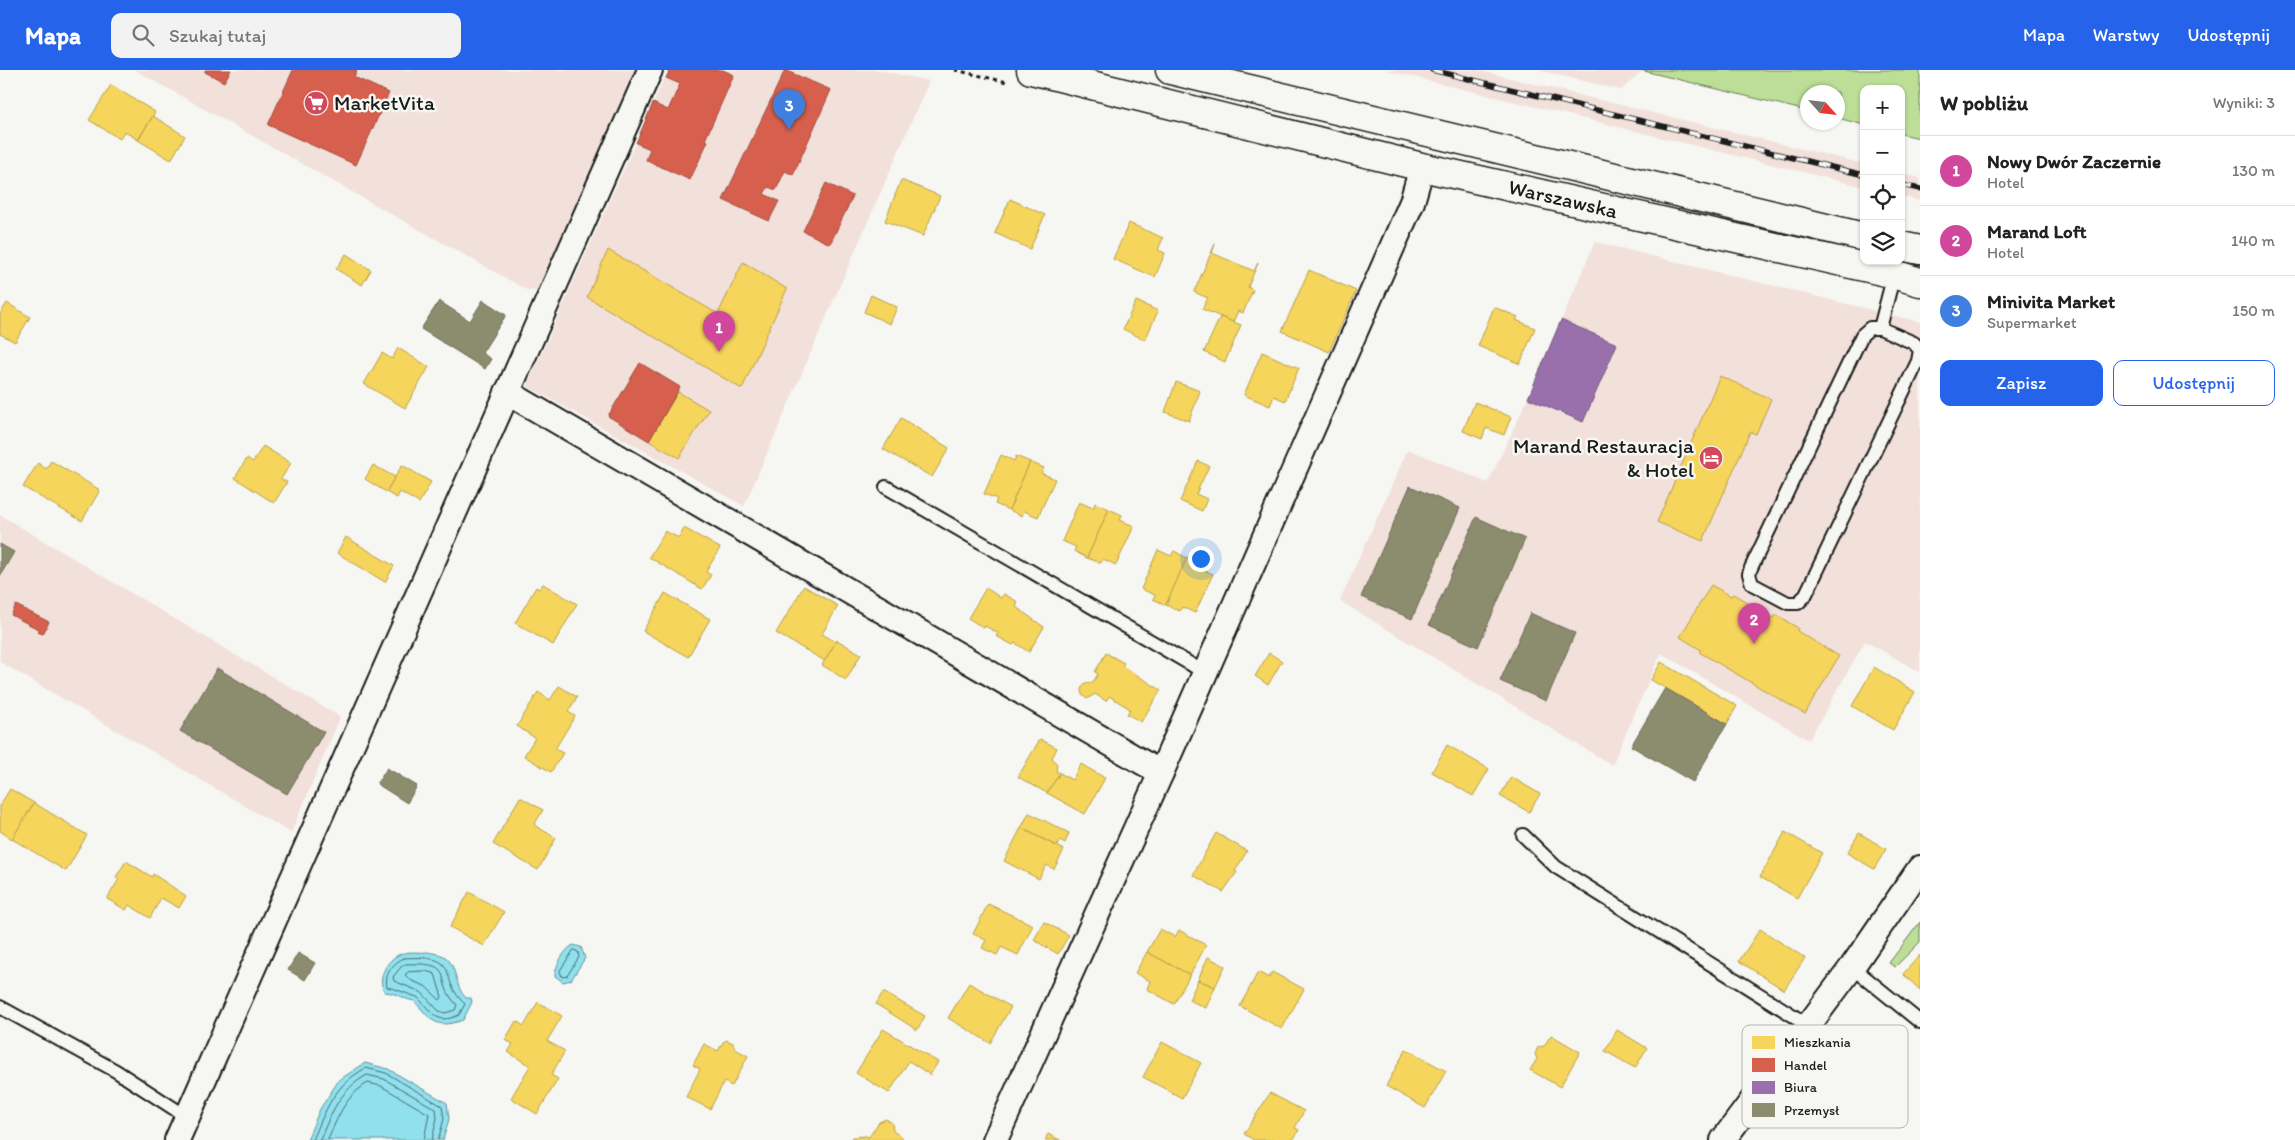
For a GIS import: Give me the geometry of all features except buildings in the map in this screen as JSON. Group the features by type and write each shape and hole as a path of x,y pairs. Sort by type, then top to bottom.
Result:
{"main road":[{"name":"Warszawska","path":"1031,70 1206,112 1422,168 1894,274 1920,282"},
{"name":"Warszawska","path":"1170,70 1860,236"},
{"path":"1905,247 1920,250"}],"street":[{"path":"177,1140 650,70"},
{"path":"995,1140 1161,773 1412,202 1422,168"},
{"path":"507,392 1161,773"},
{"path":"1808,1025 1917,879"},
{"path":"1722,1140 1742,1113"}],"lane":[{"path":"1880,328 1894,274"},
{"path":"1870,328 1880,328 1914,343 1920,350 1918,361 1805,596 1798,603 1788,603 1752,584 1749,574 1751,568 1862,335 1870,328"},
{"path":"886,487 1204,672"},
{"path":"1523,835 1556,867 1808,1025"},
{"path":"1852,967 1920,1022"},
{"path":"0,1007 116,1071 187,1117"}],"shaded area":[{"path":"135,70 640,70 539,291 527,290"},
{"path":"668,70 879,70 929,81 744,506 527,386"},
{"path":"1385,70 1476,70 1860,163 1860,186"},
{"path":"1538,70 1640,70 1641,72 1621,90"},
{"path":"1905,174 1920,178 1920,201 1905,197"},
{"path":"1595,242 1920,322 1920,672 1865,641 1809,740 1661,653 1612,765 1340,601 1408,449 1488,483 1528,398"},
{"path":"0,515 340,717 291,833 0,662"}],"green space":[{"path":"1640,70 1920,70 1920,138 1905,135 1905,85 1860,85 1860,124 1845,120 1845,85 1800,85 1800,109"},
{"path":"1920,922 1920,942 1895,967 1889,963"}],"water":[{"path":"573,945 581,947 585,958 571,980 563,982 555,976 558,963 563,954"},
{"path":"407,952 428,952 442,955 448,960 452,965 462,993 466,998 471,998 472,1002 463,1020 446,1024 434,1021 414,1001 385,992 382,987 382,975 388,963 398,955"},
{"path":"365,1063 388,1069 447,1103 449,1119 443,1140 307,1140 320,1109 339,1080"}],"railway":[{"path":"1432,70 1860,174"},
{"path":"1905,186 1920,189"}],"place":[{"name":"MarketVita","path":"316,103"},
{"name":"Minivita Market","path":"789,130"},
{"name":"Nowy Dwór Zaczernie","path":"719,352"},
{"name":"Marand Restauracja & Hotel","path":"1711,458"},
{"name":"Marand Loft","path":"1754,644"}]}
